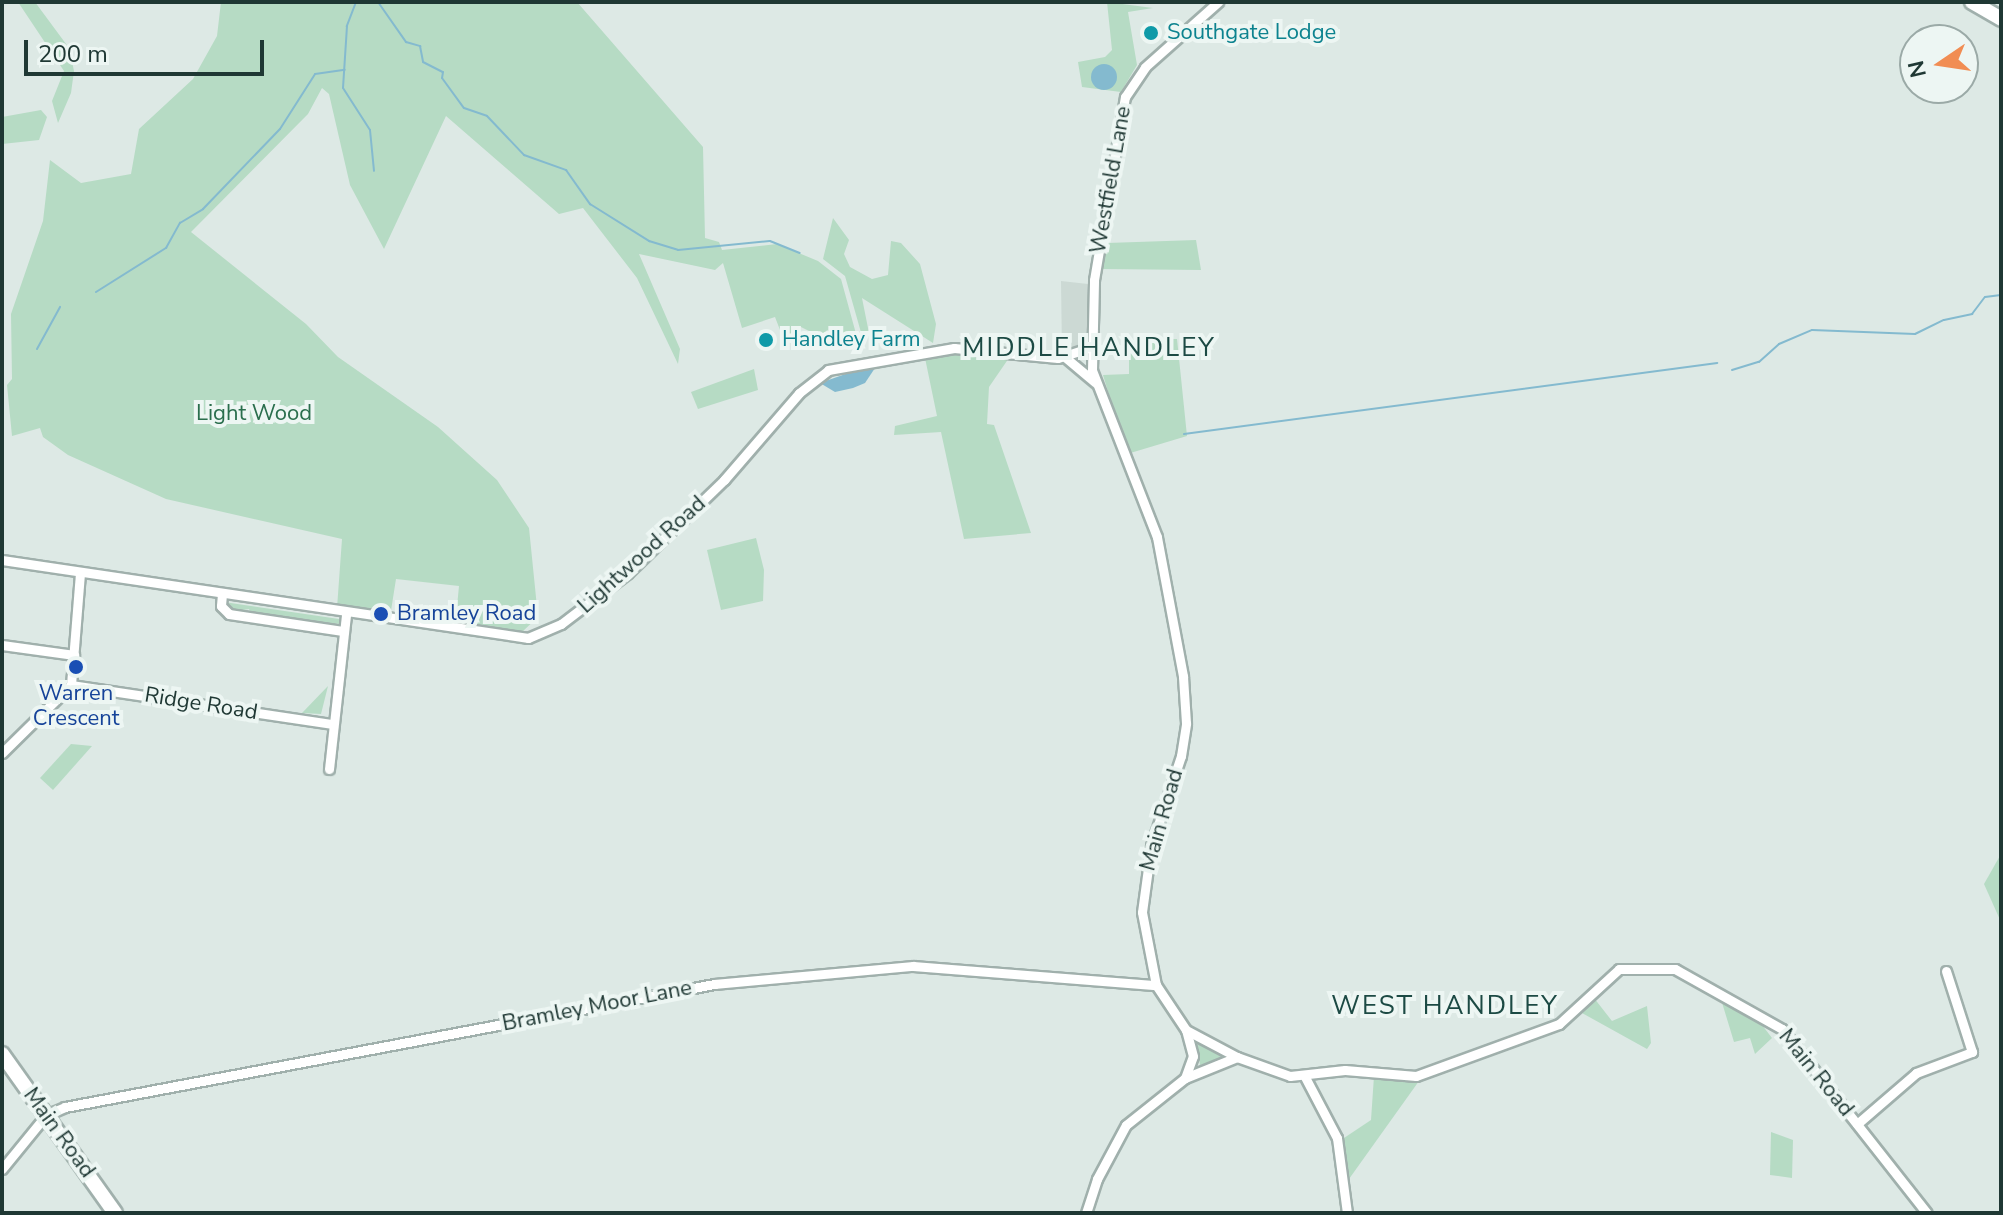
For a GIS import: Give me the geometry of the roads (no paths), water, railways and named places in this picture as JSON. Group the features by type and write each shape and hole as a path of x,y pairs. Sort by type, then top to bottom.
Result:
{"main road":[{"path":"1972,2 2001,19"},
{"name":"Main Road","path":"2,1054 115,1213"}],"street":[{"name":"Westfield Lane","path":"1089,348 1094,280 1125,97 1145,67 1218,2"},
{"name":"Lightwood Road","path":"2,560 513,639 544,633 582,611 671,533 799,393 828,370 954,348 1066,358 1089,348"},
{"name":"Main Road","path":"1089,348 1095,382 1157,537 1183,676 1181,756 1143,887 1145,940 1156,985 1186,1030 1237,1057 1305,1077 1345,1070 1402,1077 1428,1074 1559,1024 1619,969 1663,966 1704,982 1782,1029 1927,1213"},
{"path":"1066,358 1095,382"},
{"path":"2,753 71,685 80,572"},
{"path":"222,594 221,606 229,614 343,631"},
{"path":"329,769 331,724 346,614"},
{"path":"2,645 74,655"},
{"name":"Ridge Road","path":"71,685 331,724"},
{"name":"Bramley Moor Lane","path":"46,1115 65,1107 714,984 913,966 1156,985"},
{"path":"1857,1124 1916,1073 1972,1052 1946,971"},
{"path":"1185,1078 1193,1056 1186,1030"},
{"path":"1086,1213 1097,1179 1126,1125 1185,1078 1237,1057"},
{"path":"1305,1077 1337,1138 1347,1213"},
{"path":"2,1169 46,1115"}],"water":[{"path":"1104,64 1113,68 1117,77 1113,86 1104,90 1095,86 1091,77 1095,68"},
{"path":"871,365 875,368 865,383 853,388 835,392 820,383"}],"waterway":[{"path":"356,2 347,26 343,88 370,130 374,171"},
{"path":"378,2 406,42 420,46 423,62 443,72 442,78 464,108 487,116 524,155 566,170 590,204 649,241 678,250 770,241 800,253"},
{"path":"96,292 166,248 180,223 203,209 280,129 315,74 345,70"},
{"path":"1732,370 1759,362 1779,344 1812,330 1915,334 1944,320 1972,314 1985,297 2001,295"},
{"path":"37,349 60,307"},
{"path":"1184,434 1717,363"}],"place":[{"name":"Southgate Lodge","path":"1151,33"},
{"name":"Handley Farm","path":"766,340"},
{"name":"Bramley Road","path":"381,614"},
{"name":"Warren Crescent","path":"76,667"}],"district":[{"name":"MIDDLE HANDLEY","path":"1089,348"},
{"name":"WEST HANDLEY","path":"1445,1006"}],"park label":[{"name":"Light Wood","path":"254,414"}]}
